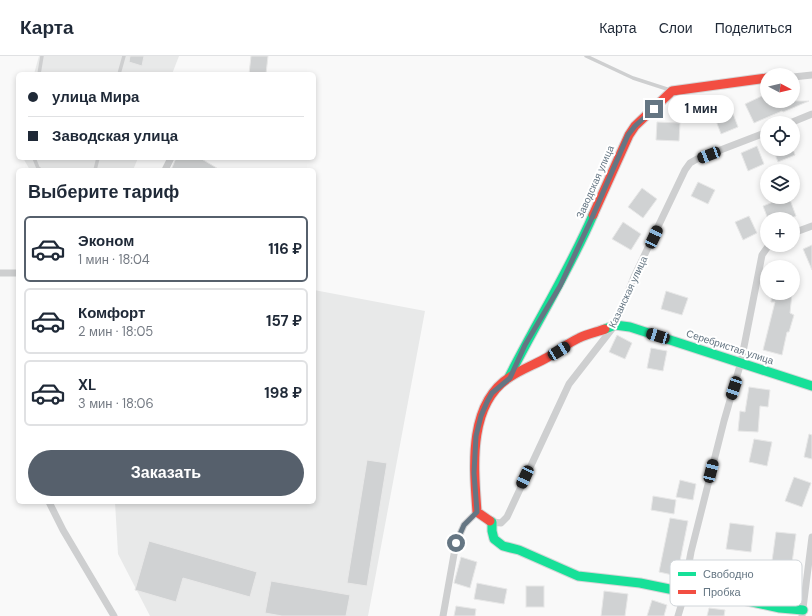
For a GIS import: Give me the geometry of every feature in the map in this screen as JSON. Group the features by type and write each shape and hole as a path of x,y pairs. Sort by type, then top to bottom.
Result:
{"street":[{"path":"800,76 812,75"},
{"path":"672,91 760,79"},
{"name":"Заводская улица","path":"510,378 525,345 560,286 628,135 635,126 672,91"},
{"path":"800,119 812,114"},
{"name":"Казанская улица","path":"492,522 501,523 506,517 569,384 615,325 634,277 685,170 690,163 697,159 760,135"},
{"path":"800,230 812,226"},
{"path":"690,560 724,421 741,362 762,255 764,252"},
{"path":"0,273 16,273"},
{"name":"Серебристая улица","path":"510,378 579,338 615,325 630,327 812,386"},
{"path":"444,616 447,587 456,543 464,525 477,512 474,473 476,436 487,402 492,393 510,378"},
{"path":"50,504 63,530 114,616"},
{"path":"477,512 492,522 494,538 503,546 519,550 578,576 640,583 670,589"},
{"path":"771,606 802,613 812,537"},
{"path":"678,616 680,606"}],"lane":[{"path":"38,72 42,56"},
{"path":"120,72 124,56"},
{"path":"586,56 633,78 672,91"}],"shaded area":[{"path":"39,56 179,56 173,72 35,72"},
{"path":"24,160 137,160 134,168 29,168"},
{"path":"316,290 425,311 368,616 150,616 118,554 115,504 316,504"}],"building":[{"path":"130,56 144,56 142,66 129,62"},
{"path":"251,56 268,56 266,72 249,72"},
{"path":"760,97 760,108 792,108 770,116 760,116 760,120 754,123 745,104"},
{"path":"708,101 713,115 693,122 688,108"},
{"path":"800,101 809,101 800,105"},
{"path":"732,111 738,127 721,134 715,118"},
{"path":"657,122 680,123 679,141 656,140"},
{"path":"757,146 764,164 760,164 760,166 748,171 741,153"},
{"path":"776,156 793,156 778,162"},
{"path":"175,160 203,160 217,168 172,168"},
{"path":"698,182 715,190 708,204 691,196"},
{"path":"642,188 657,199 643,218 628,207"},
{"path":"768,204 792,204 795,212 765,212 763,206"},
{"path":"749,216 757,233 743,240 735,222"},
{"path":"623,222 641,234 631,250 612,239"},
{"path":"812,245 812,270 803,249"},
{"path":"666,291 688,298 682,315 661,309"},
{"path":"771,300 791,300 790,313 794,315 789,332 787,332 782,355 763,350 775,302 771,302"},
{"path":"617,335 632,343 625,359 609,352"},
{"path":"651,348 667,351 663,371 647,368"},
{"path":"749,387 770,390 768,407 760,406 758,432 738,431 740,411 745,412"},
{"path":"809,434 812,435 812,459 804,457"},
{"path":"754,439 772,442 767,466 749,462"},
{"path":"367,460 387,463 367,586 347,583"},
{"path":"794,477 811,483 802,507 785,501"},
{"path":"680,480 696,484 693,500 676,497"},
{"path":"653,496 676,500 674,514 651,510"},
{"path":"670,518 688,521 680,560 670,560 670,574 659,572"},
{"path":"730,523 754,526 751,552 726,549"},
{"path":"776,532 796,534 792,560 772,560"},
{"path":"149,541 257,572 250,597 183,578 176,602 135,590"},
{"path":"461,557 477,562 470,588 454,583"},
{"path":"271,581 350,595 346,616 282,616 265,613"},
{"path":"477,583 507,589 504,604 474,599"},
{"path":"526,586 544,586 544,607 526,607"},
{"path":"604,591 628,594 625,616 601,616"},
{"path":"652,600 667,605 664,616 647,616"},
{"path":"456,606 476,609 475,616 454,616"},
{"path":"709,608 725,610 724,616 707,616"}],"traffic: fast":[{"path":"509,377 574,256 593,215"},
{"path":"605,329 615,325 630,327 812,386"},
{"path":"490,521 492,522 494,539 503,546 519,550 578,576 640,583 670,589"},
{"path":"771,606 803,610"}],"traffic: jam":[{"path":"593,215 629,135 635,126 672,91 760,79"},
{"path":"490,521 477,512 475,477 476,438 486,403 496,389 519,371 548,357 585,335 605,329"}],"route":[{"path":"456,543 464,525 477,512 474,473 476,436 481,416 487,402 492,393 510,378 539,319 560,286 628,135 635,126 654,109"}]}
